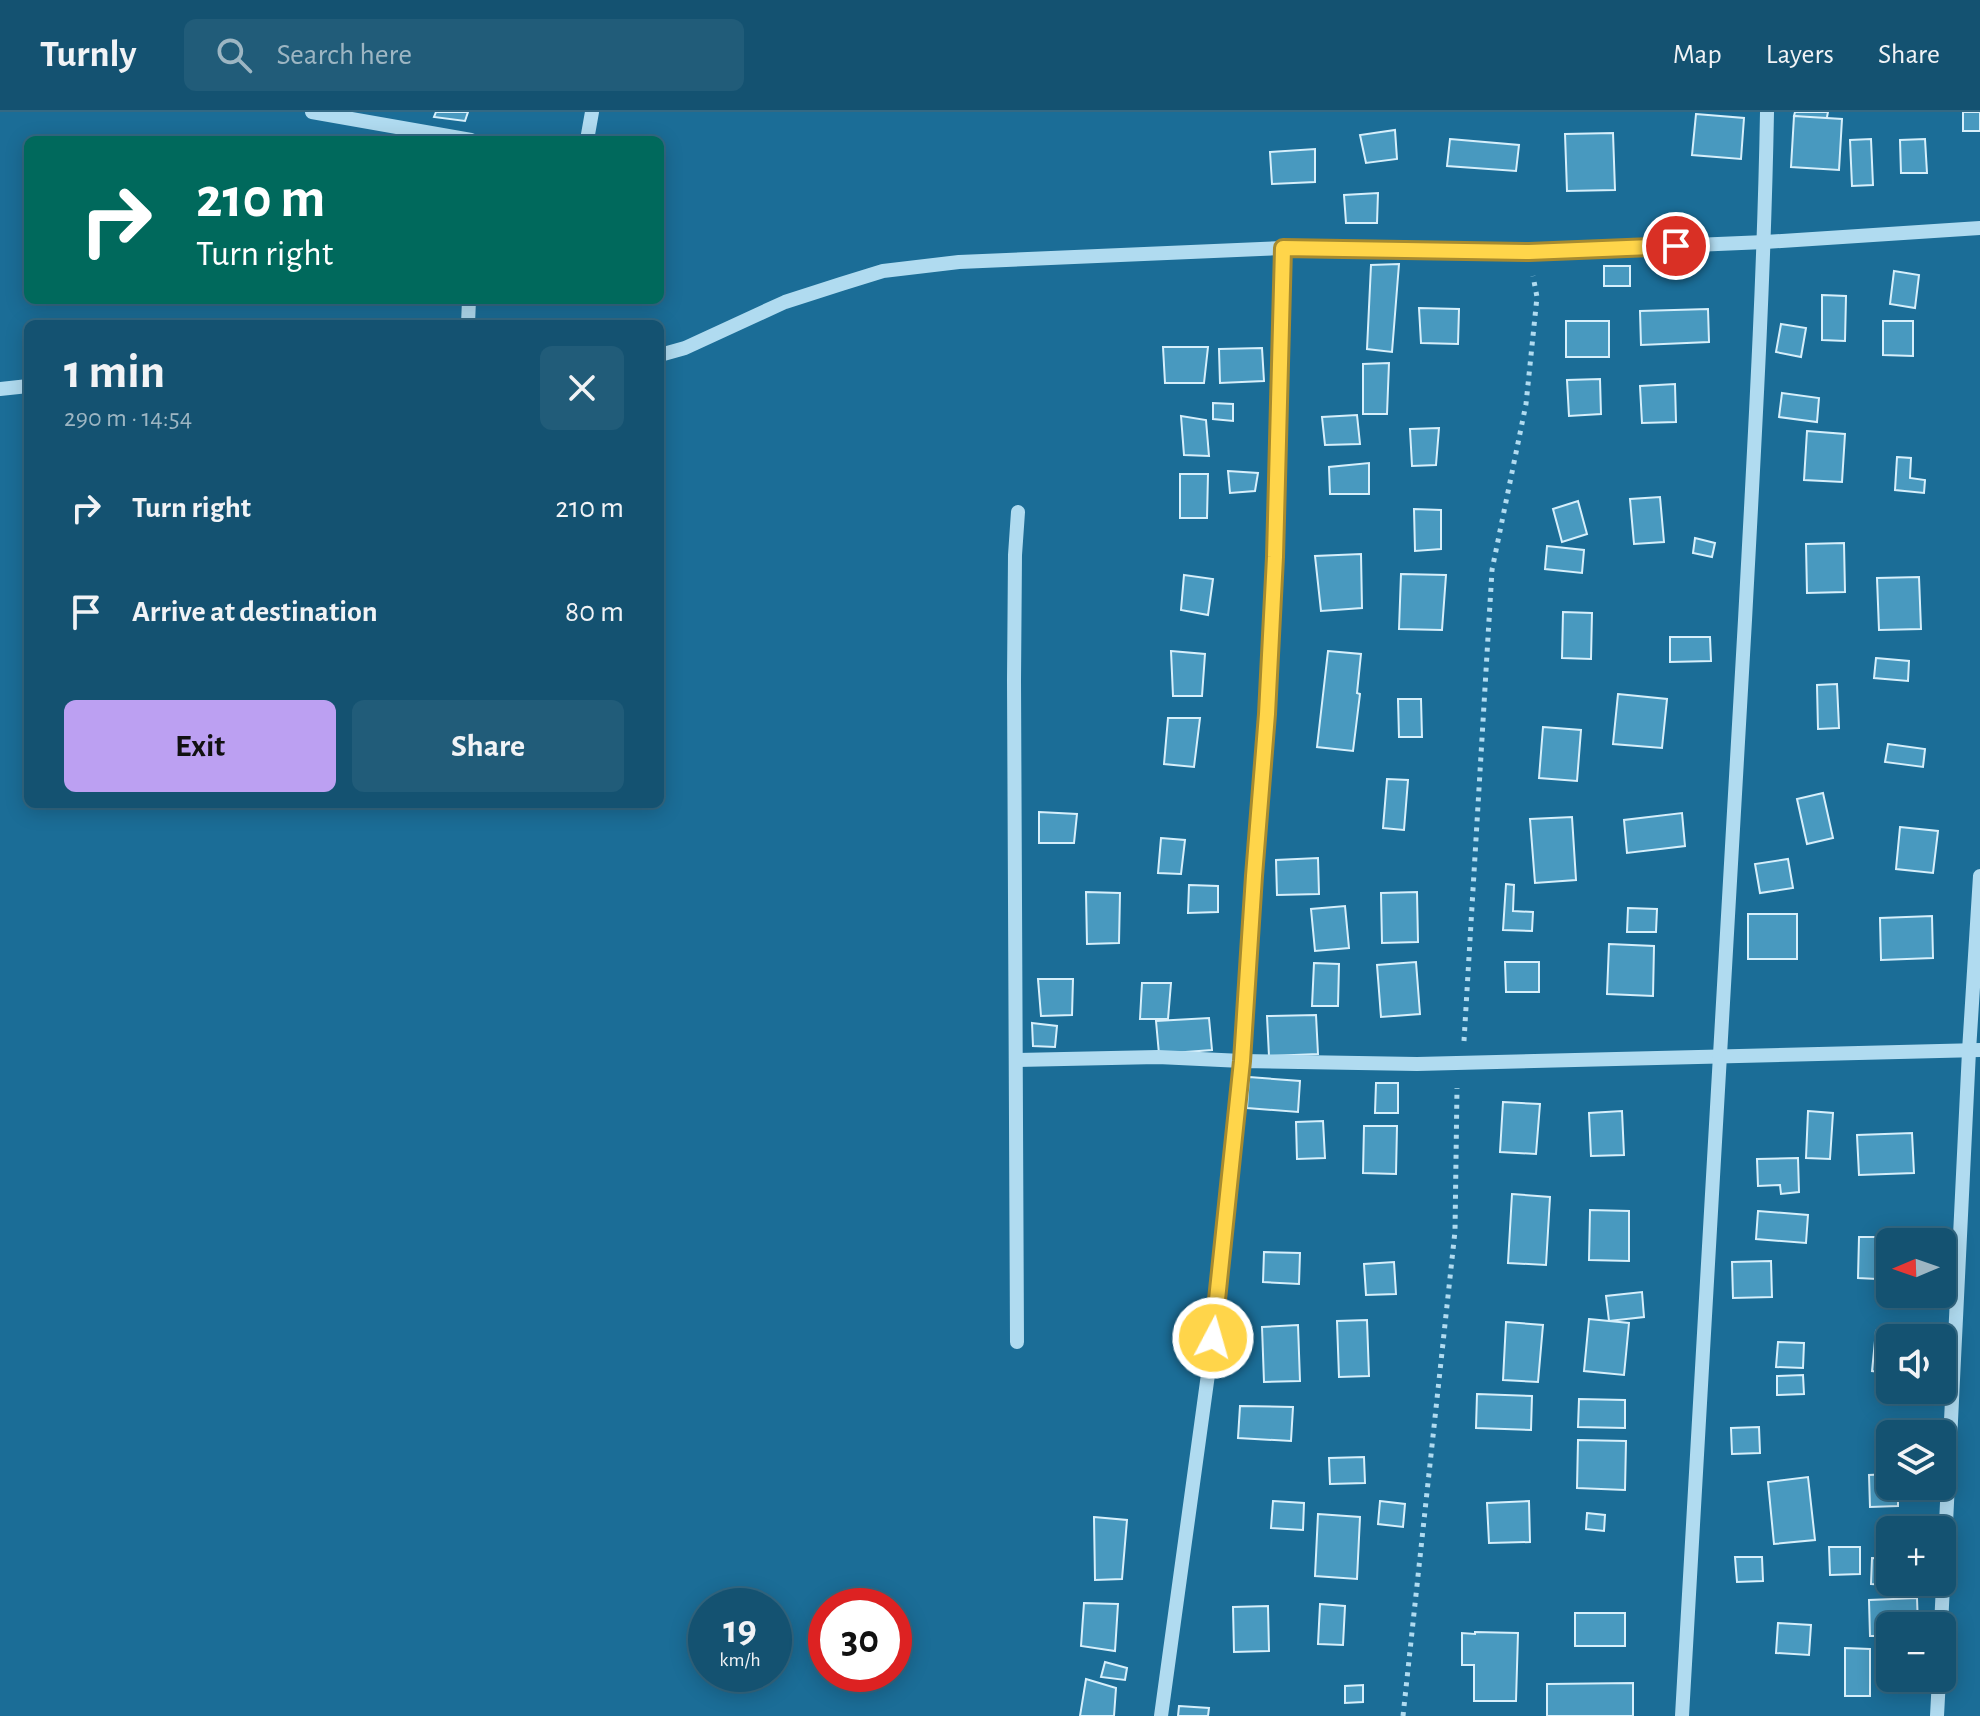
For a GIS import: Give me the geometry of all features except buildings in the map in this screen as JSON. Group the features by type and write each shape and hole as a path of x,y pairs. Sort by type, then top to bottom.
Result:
{"street":[{"path":"312,112 448,136"},
{"path":"588,136 592,112"},
{"path":"1682,1716 1765,242 1767,112"},
{"path":"664,354 685,348 785,302 883,271 959,262 1283,248 1529,252 1765,242 1980,228"},
{"path":"1161,1716 1213,1338 1242,1061 1268,698 1283,248"},
{"path":"0,389 24,386"},
{"path":"1017,1342 1014,680 1018,512"},
{"path":"1942,1612 1974,1051 1980,876"},
{"path":"1017,1060 1158,1057 1457,1063 1974,1051"},
{"path":"1937,1716 1938,1692"}],"path":[{"path":"1403,1716 1455,1231 1457,1063 1463,1059 1492,570 1526,404 1537,297 1529,252"}],"route":[{"path":"1213,1338 1242,1061 1267,714 1275,557 1283,248 1529,252 1676,246"}]}
